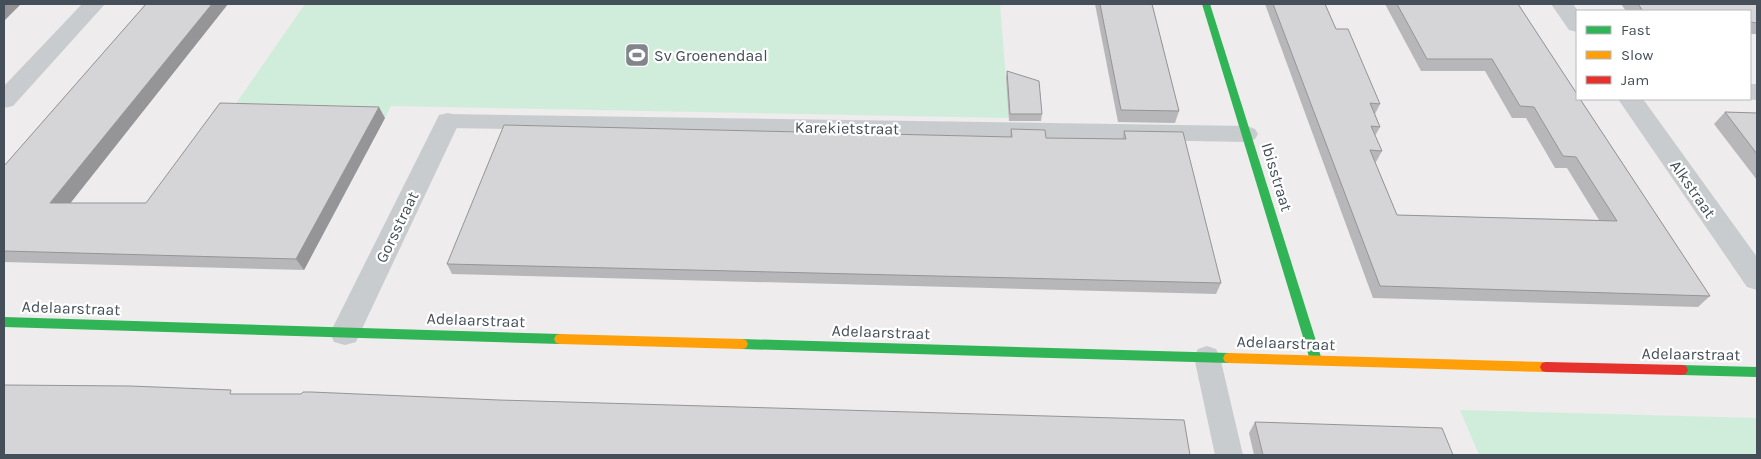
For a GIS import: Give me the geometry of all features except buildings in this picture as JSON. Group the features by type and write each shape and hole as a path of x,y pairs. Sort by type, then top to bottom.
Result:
{"street":[{"path":"4,100 94,4"},
{"name":"Ibisstraat","path":"1206,4 1316,360"},
{"path":"1562,4 1576,24"},
{"name":"Alkstraat","path":"1631,100 1757,279"},
{"name":"Gorsstraat","path":"345,333 448,121"},
{"name":"Adelaarstraat","path":"4,322 1418,364 1757,372"}],"lane":[{"name":"Karekietstraat","path":"448,121 1247,134"},
{"path":"1207,357 1229,455"}],"green space":[{"name":"Sv Groenendaal","path":"305,4 1000,4 1009,118 391,106 385,118 228,115"},
{"path":"1460,410 1757,418 1757,455 1479,455"}],"traffic: fast":[{"path":"1206,4 1316,360"},
{"path":"4,322 560,339"},
{"path":"742,344 1229,358"},
{"path":"1682,370 1757,372"}],"traffic: slow":[{"path":"560,339 742,344"},
{"path":"1229,358 1546,367"}],"traffic: jam":[{"path":"1546,367 1682,370"}],"place":[{"name":"Sv Groenendaal","path":"637,55"}]}
